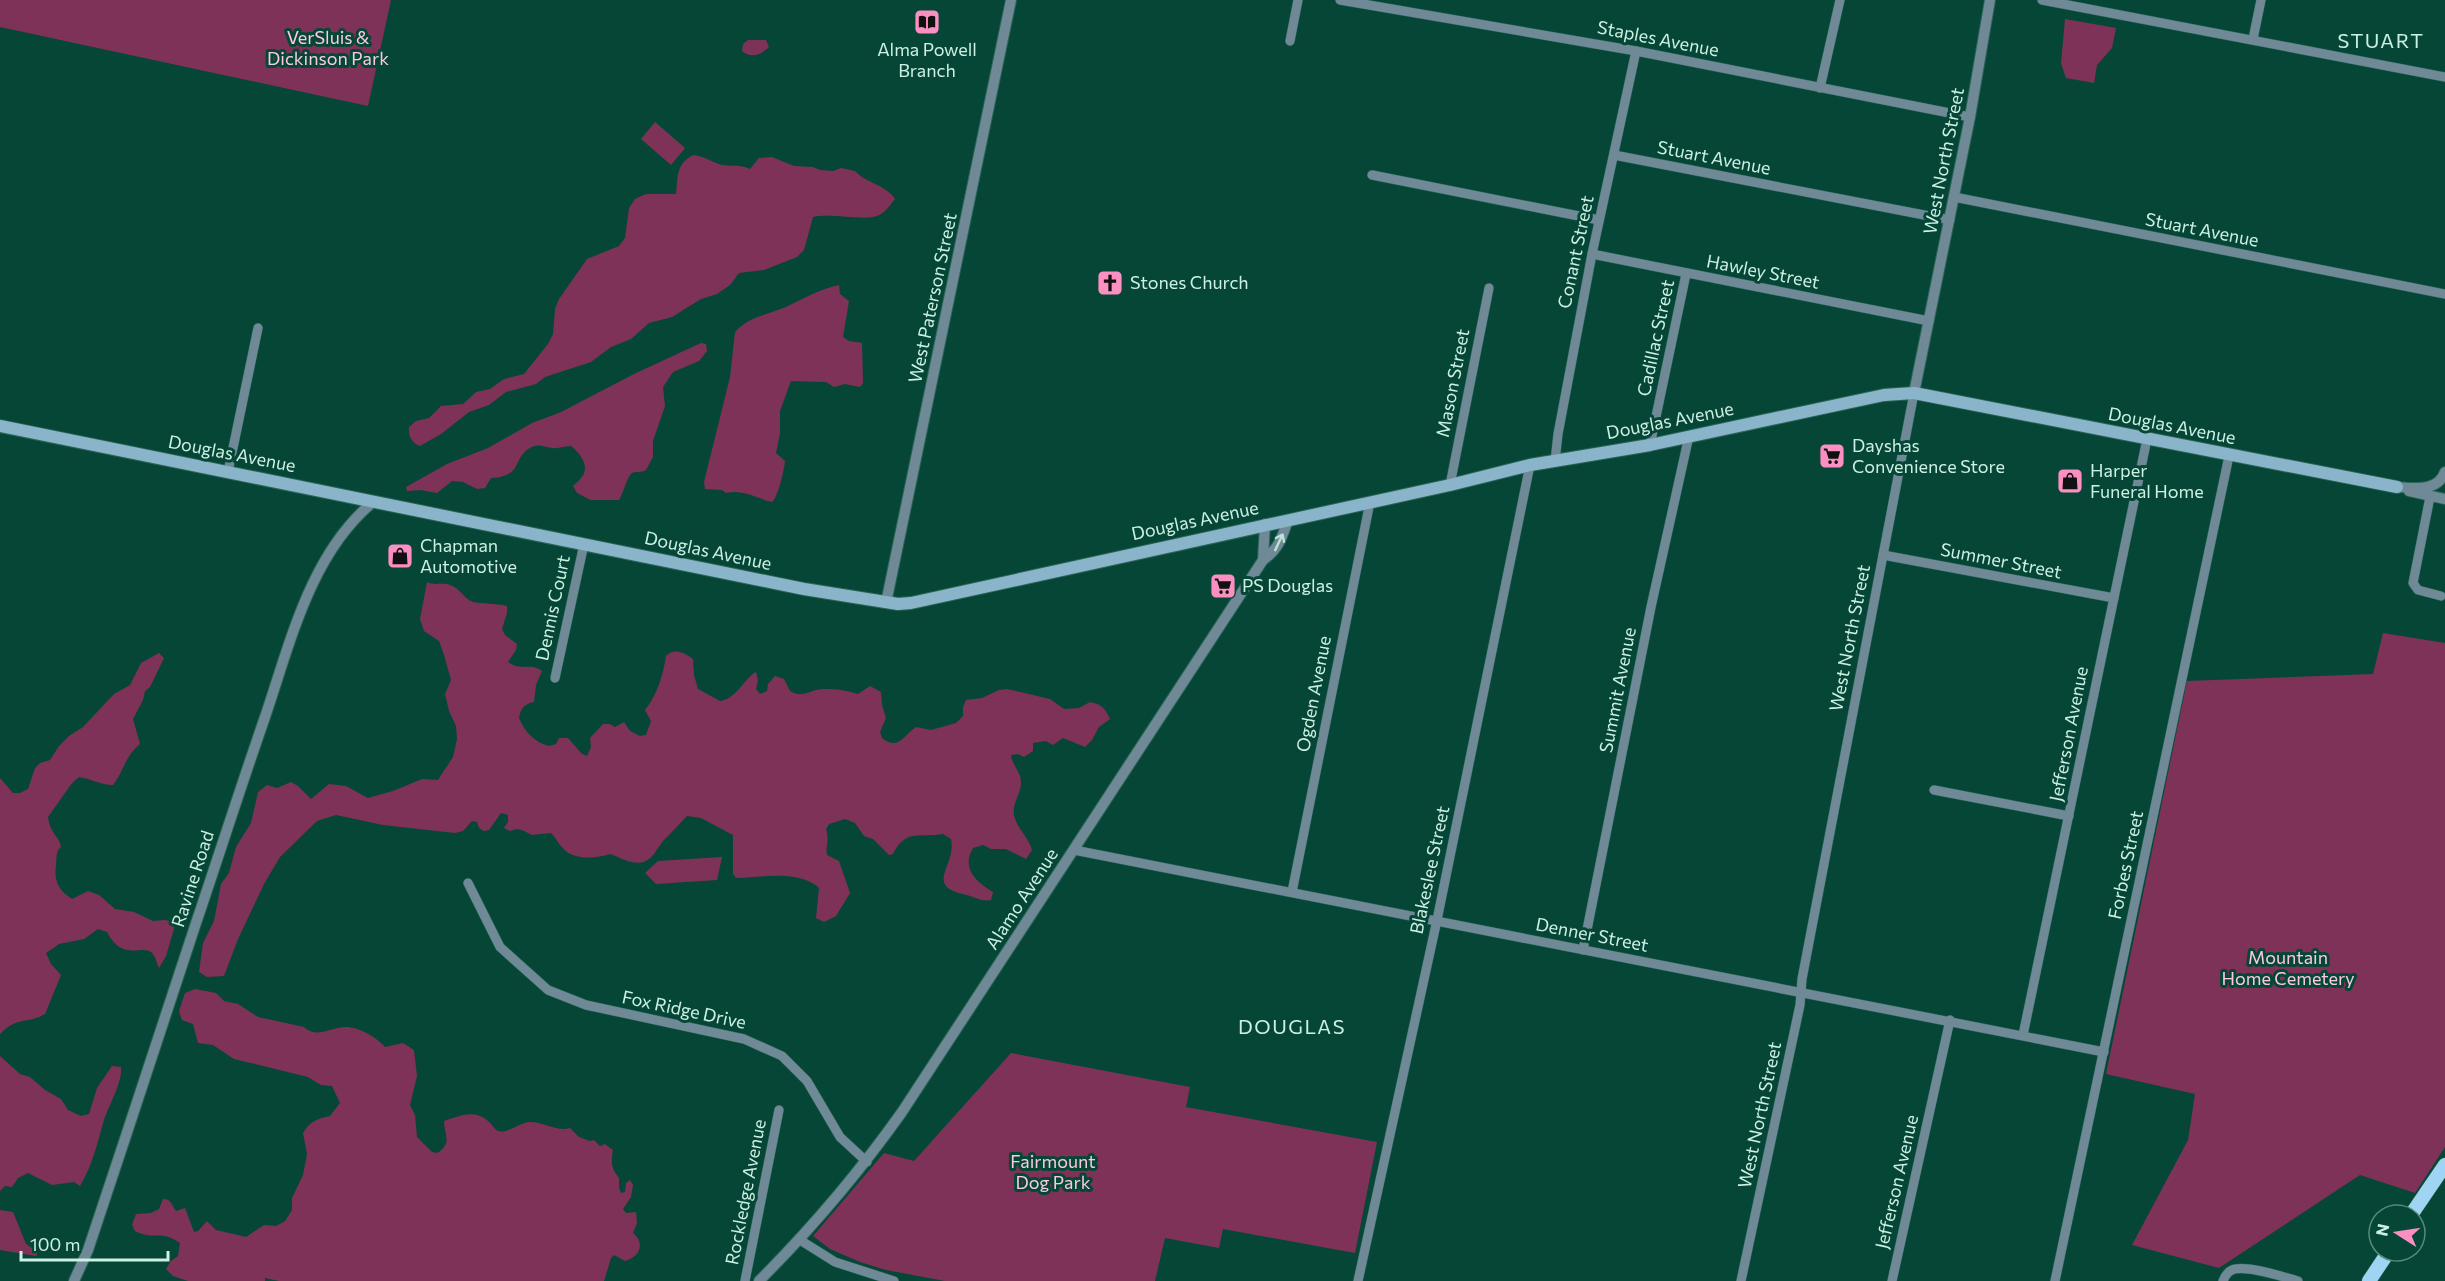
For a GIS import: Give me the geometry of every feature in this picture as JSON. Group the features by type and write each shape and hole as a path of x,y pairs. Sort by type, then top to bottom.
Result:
{"main road":[{"name":"Douglas Avenue","path":"0,426 804,589 886,603 911,603 1530,465 1650,445 1884,395 1914,393 2397,487"},
{"path":"2419,1203 2445,1165"},
{"path":"2369,1281 2381,1263"}],"street":[{"name":"West Paterson Street","path":"886,603 1011,0"},
{"path":"1290,41 1298,0"},
{"name":"Staples Avenue","path":"1340,0 1636,51 1970,117"},
{"path":"1820,88 1840,0"},
{"name":"West North Street","path":"1741,1281 1798,1017 1804,968 1914,393 1970,117 1990,0"},
{"path":"2042,0 2069,3 2445,77"},
{"path":"2253,39 2261,0"},
{"name":"Conant Street","path":"1555,461 1592,254 1636,51"},
{"name":"Stuart Avenue","path":"1614,155 1950,220"},
{"path":"1372,175 1599,220"},
{"name":"Stuart Avenue","path":"1954,197 2445,294"},
{"name":"Hawley Street","path":"1592,254 1929,321"},
{"name":"Cadillac Street","path":"1650,445 1686,274"},
{"name":"Mason Street","path":"1450,484 1489,288"},
{"path":"228,472 258,328"},
{"name":"Summit Avenue","path":"1583,950 1689,436"},
{"name":"Jefferson Avenue","path":"2023,1035 2147,439"},
{"name":"Forbes Street","path":"2055,1281 2229,456"},
{"name":"Blakeslee Street","path":"1358,1281 1437,920 1530,465"},
{"name":"Douglas Avenue","path":"2397,487 2430,487 2439,483 2445,472"},
{"name":"Douglas Avenue","path":"2397,487 2445,499"},
{"path":"2430,497 2413,583 2418,590 2441,596"},
{"name":"Ravine Road","path":"74,1281 88,1250 300,614 317,575 330,554 356,517 374,502"},
{"name":"Ogden Avenue","path":"1292,892 1370,502"},
{"name":"Alamo Avenue","path":"759,1281 800,1240 867,1162 1263,560 1274,553 1281,542 1288,520"},
{"path":"1263,560 1265,525"},
{"name":"Dennis Court","path":"555,678 584,544"},
{"name":"Summer Street","path":"1883,555 2114,598"},
{"path":"1934,790 2070,816"},
{"name":"Denner Street","path":"1074,850 2104,1052"},
{"name":"Fox Ridge Drive","path":"468,884 496,941 507,955 548,990 585,1005 744,1039 782,1056 807,1081 840,1137 867,1162"},
{"name":"Jefferson Avenue","path":"1892,1281 1950,1020"},
{"name":"Rockledge Avenue","path":"745,1281 779,1110"},
{"path":"800,1240 835,1262 894,1281"},
{"path":"2223,1281 2227,1274 2236,1269 2254,1270 2298,1281"}],"green space":[{"name":"VerSluis & Dickinson Park","path":"0,0 391,0 368,106 0,27"},
{"path":"2065,19 2116,28 2112,48 2097,65 2094,83 2066,78 2061,63"},
{"path":"748,40 766,40 769,47 759,54 749,55 742,51 743,44"},
{"path":"655,122 685,148 671,165 641,139"},
{"path":"693,155 720,164 750,169 759,158 772,157 794,166 813,167 820,170 833,171 841,168 855,171 886,190 895,199 877,216 813,217 804,250 797,257 764,270 739,273 730,285 717,294 701,299 672,317 649,323 631,339 611,347 591,362 545,377 536,384 506,392 489,405 469,412 441,434 420,446 415,443 410,436 409,427 416,421 429,418 441,406 463,404 476,392 490,389 504,379 524,374 548,344 553,334 555,309 559,299 587,259 619,246 625,238 629,208 635,199 646,194 676,194 678,176 683,162"},
{"path":"839,285 840,294 849,301 843,337 849,341 862,343 863,383 860,387 845,384 834,387 826,382 791,381 780,411 780,433 776,453 785,461 782,477 772,502 744,493 726,493 722,490 705,489 704,482 730,377 735,332 753,319"},
{"path":"701,343 706,344 707,351 699,361 673,372 663,387 665,406 653,441 653,457 646,470 630,474 619,500 591,500 577,493 573,486 584,474 585,465 581,456 571,446 530,448 513,470 501,477 491,478 485,488 477,489 463,482 452,481 437,493 421,490 407,491 406,487 447,464 488,448 532,423 561,412 636,373"},
{"path":"427,582 453,586 473,602 507,606 502,629 505,635 517,644 508,662 542,671 536,685 534,702 525,705 519,718 521,723 527,732 539,742 549,746 556,744 559,738 568,738 582,754 587,756 591,747 590,738 603,724 615,727 624,722 630,731 640,736 646,735 651,721 645,710 659,685 666,656 676,651 693,659 698,689 720,701 736,693 756,672 758,680 756,689 760,694 767,691 768,684 775,676 784,679 790,691 799,694 824,689 858,694 870,686 881,692 886,718 880,732 882,738 892,743 900,741 916,727 931,730 956,723 963,716 966,700 982,698 1007,689 1050,699 1064,709 1079,708 1090,702 1094,703 1107,712 1110,719 1099,727 1085,747 1063,738 1053,745 1046,741 1033,743 1033,751 1024,757 1018,754 1011,755 1021,782 1014,806 1014,815 1032,850 1026,859 1006,849 991,849 983,845 973,848 969,862 972,874 993,892 991,900 980,900 952,890 946,885 944,879 952,848 951,839 943,834 908,837 893,854 889,855 873,839 864,836 855,823 845,819 829,824 826,829 827,855 839,861 850,893 836,916 824,922 816,918 819,888 811,882 780,876 736,878 733,874 733,835 701,818 687,816 649,859 639,863 610,854 588,858 572,855 562,848 551,833 532,835 521,830 510,831 504,828 508,822 508,815 501,813 489,830 484,831 479,828 477,822 472,821 463,831 455,833 383,825 336,815 317,821 280,857 264,884 238,939 224,976 207,977 199,972 203,943 214,921 221,884 229,873 236,847 251,823 258,792 267,785 277,788 291,782 311,799 329,784 346,786 368,798 422,779 438,780 453,757 457,739 456,726 445,694 451,680 439,641 424,631 420,619"},
{"name":"Mountain Home Cemetery","path":"2383,633 2445,643 2445,1147 2415,1193 2360,1175 2219,1268 2132,1245 2188,1140 2195,1094 2106,1074 2187,681 2373,674"},
{"path":"159,653 164,658 150,687 145,691 133,719 140,744 131,754 117,780 113,785 109,785 79,777 72,783 48,817 61,847 57,855 56,876 63,892 72,899 88,891 99,895 115,909 134,912 153,921 176,922 166,956 159,968 149,951 127,950 120,947 113,942 107,932 98,929 84,939 59,944 46,953 51,964 61,975 45,1014 17,1022 0,1034 0,778 13,793 20,793 28,789 35,768 40,763 50,760 69,736 83,727 114,694 130,685 141,663"},
{"path":"722,857 717,880 656,884 645,873 658,861"},
{"path":"195,989 216,993 224,1001 238,1004 258,1017 304,1027 318,1033 344,1027 355,1028 372,1036 385,1047 403,1043 414,1050 417,1076 410,1105 415,1115 417,1137 432,1152 437,1153 445,1146 444,1121 472,1114 483,1117 498,1131 506,1131 535,1122 560,1129 570,1128 579,1137 594,1140 600,1146 605,1144 613,1150 612,1165 619,1178 621,1193 625,1192 626,1183 630,1180 633,1185 631,1197 623,1209 626,1213 636,1212 637,1223 633,1233 639,1241 639,1250 625,1261 614,1255 604,1281 279,1281 265,1278 265,1281 188,1281 173,1276 166,1269 178,1256 180,1243 167,1237 135,1231 132,1225 136,1214 151,1213 159,1209 163,1199 166,1199 176,1211 185,1208 194,1232 198,1231 207,1221 216,1230 246,1237 264,1225 276,1226 285,1221 292,1210 292,1198 303,1175 307,1154 303,1133 314,1121 330,1116 340,1103 332,1086 321,1085 308,1077 234,1059 213,1045 198,1043 193,1024 182,1020 179,1011 185,993"},
{"name":"Fairmount Dog Park","path":"1011,1053 1190,1087 1186,1107 1377,1142 1355,1253 1223,1229 1219,1248 1165,1238 1155,1281 945,1281 886,1270 860,1262 830,1249 813,1236 884,1153 914,1161"},
{"path":"0,1056 20,1074 30,1077 45,1090 61,1099 68,1110 81,1116 89,1114 97,1088 112,1066 121,1067 118,1086 80,1186 74,1182 52,1185 28,1173 18,1178 12,1187 5,1186 0,1191"},
{"path":"0,1210 13,1212 26,1244 38,1252 36,1256 0,1250"}],"place":[{"name":"Alma Powell Branch","path":"927,22"},
{"name":"Stones Church","path":"1110,283"},
{"name":"Dayshas Convenience Store","path":"1832,456"},
{"name":"Harper Funeral Home","path":"2070,481"},
{"name":"Chapman Automotive","path":"400,556"},
{"name":"PS Douglas","path":"1223,586"}],"district":[{"name":"STUART","path":"2381,41"},
{"name":"DOUGLAS","path":"1292,1027"}]}
